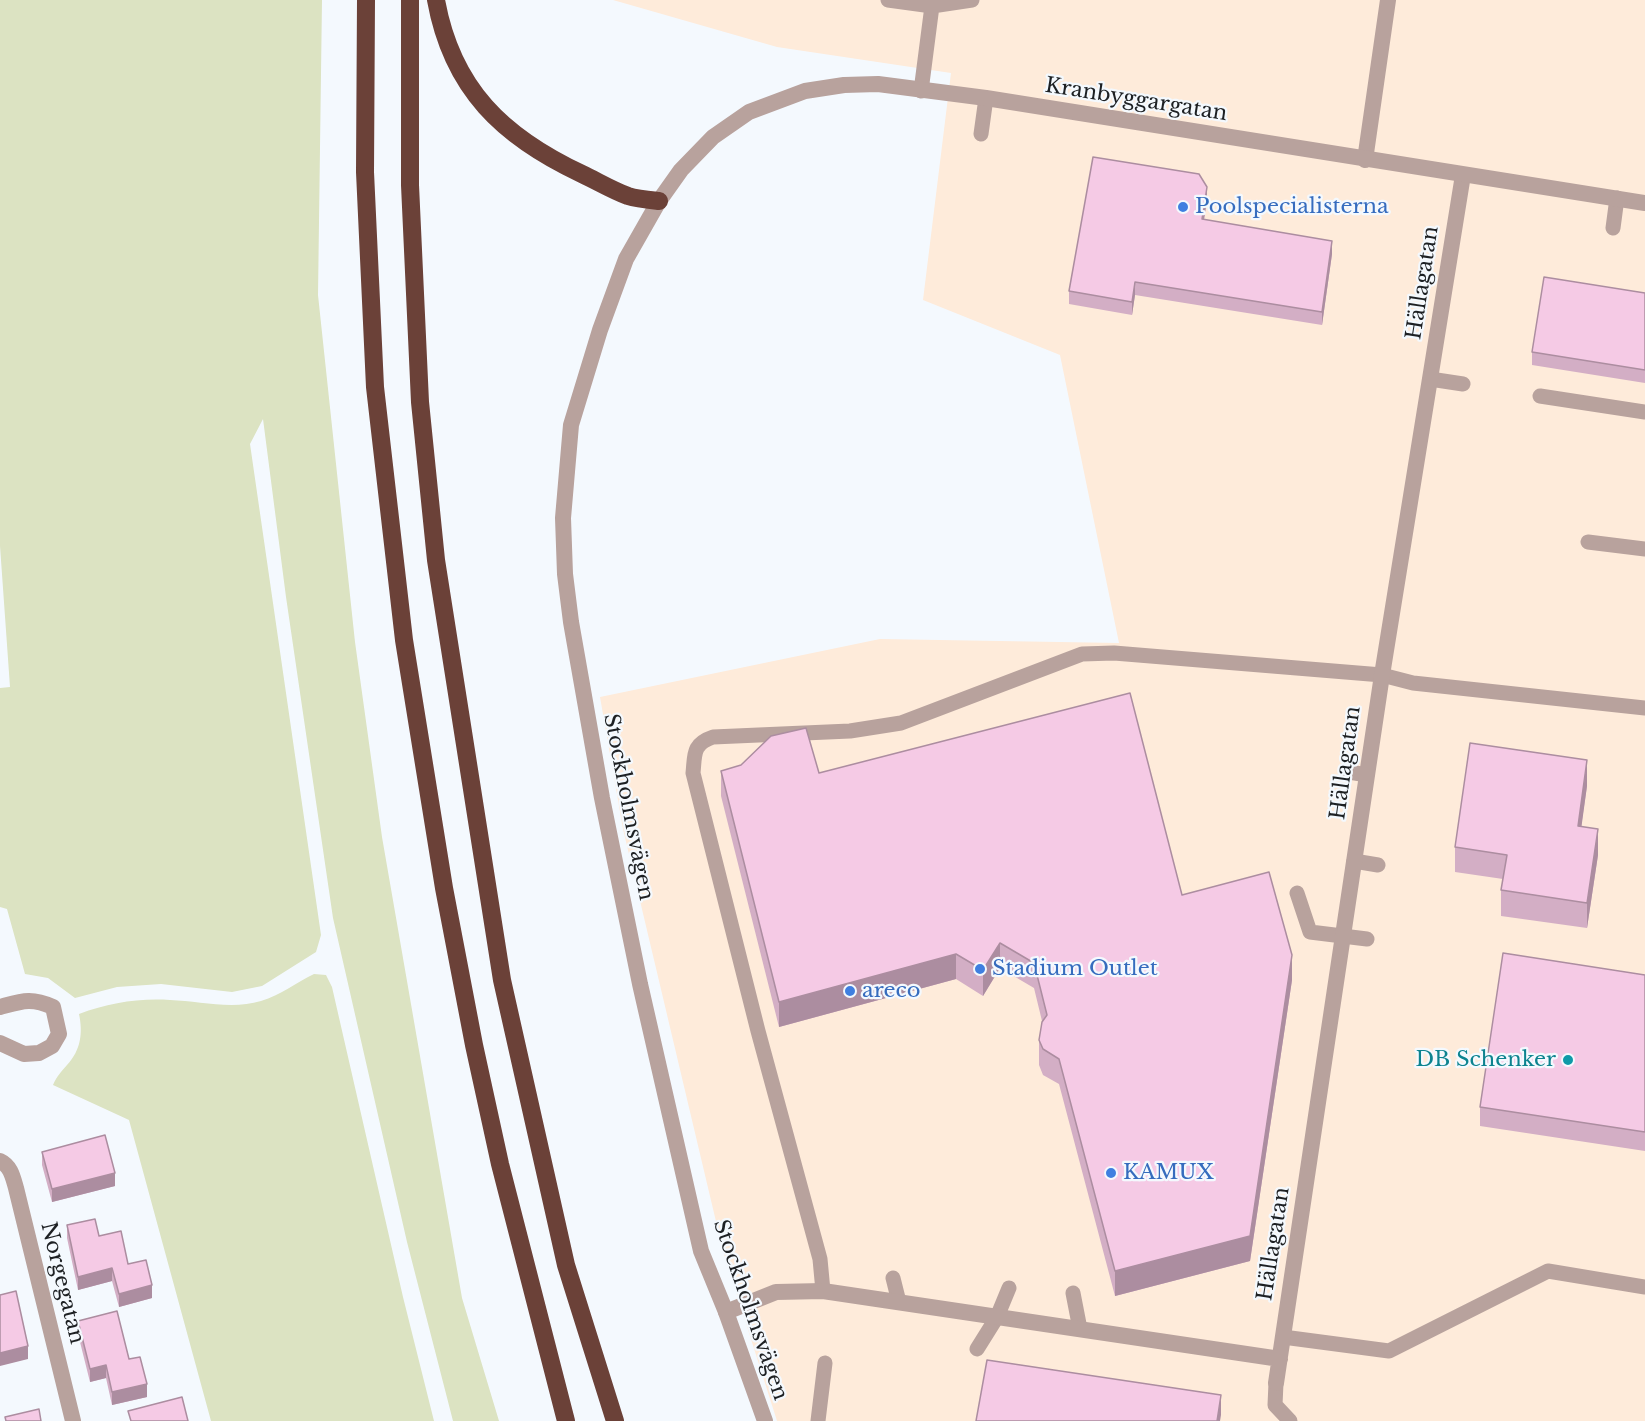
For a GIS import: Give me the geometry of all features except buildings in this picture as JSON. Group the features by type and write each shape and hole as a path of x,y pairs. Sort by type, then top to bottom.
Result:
{"highway":[{"path":"366,0 365,172 375,387 404,640 444,888 474,1045 500,1164 566,1421"},
{"path":"410,0 410,185 420,402 435,560 502,980 566,1265 615,1421"},
{"path":"436,0 448,47 461,73 498,121 533,149 559,163 630,197 659,201"}],"street":[{"path":"1365,160 1388,0"},
{"name":"Kranbyggargatan","path":"659,201 681,170 713,137 749,112 805,91 844,85 878,84 986,98 1645,203"},
{"name":"Hällagatan","path":"1276,1383 1382,675 1463,175"},
{"name":"Stockholmsvägen","path":"659,201 626,259 600,330 571,425 563,518 565,574 571,622 602,798 640,984 701,1251 726,1312 765,1421"},
{"path":"0,1007 22,1001 38,1000 52,1007 59,1034 52,1046 39,1053 24,1054 0,1043"},
{"name":"Norgegatan","path":"0,1161 5,1163 11,1171 16,1188 73,1421"},
{"path":"726,1312 776,1292 823,1291 1280,1359"}],"lane":[{"path":"888,0 932,6 972,0"},
{"path":"921,91 932,6"},
{"path":"981,134 986,98"},
{"path":"1613,228 1617,198"},
{"path":"1430,379 1463,384"},
{"path":"1540,396 1645,412"},
{"path":"1588,542 1645,549"},
{"path":"823,1291 820,1259 758,1031 693,773 695,749 702,740 713,737 850,731 901,723 1082,654 1114,653 1382,675 1413,684 1645,708"},
{"path":"1349,772 1367,775"},
{"path":"1354,861 1378,865"},
{"path":"1297,893 1310,932 1367,939"},
{"path":"1283,1337 1389,1351 1548,1271 1645,1287"},
{"path":"893,1278 899,1302"},
{"path":"977,1349 997,1317 1009,1288"},
{"path":"1073,1293 1080,1329"},
{"path":"818,1421 825,1363"},
{"path":"1276,1383 1275,1405 1290,1421"}],"shaded area":[{"path":"613,0 1645,0 1645,1421 777,1421 723,1251 623,829 600,697 880,639 1119,643 1060,355 923,300 951,73 777,47"}],"green space":[{"path":"0,0 322,0 318,295 355,642 382,837 462,1298 499,1421 453,1421 407,1242 333,918 286,597 263,419 250,444 321,935 316,952 262,986 232,992 161,984 117,987 75,998 48,978 25,974 7,909 0,907 0,688 10,687 0,546"},
{"path":"314,974 326,975 332,987 403,1297 434,1421 211,1421 129,1120 53,1085 78,1047 81,1035 79,1014 113,1004 146,1000 227,1005 250,1004 275,996"}],"place":[{"name":"Poolspecialisterna","path":"1183,207"},
{"name":"Stadium Outlet","path":"980,969"},
{"name":"areco","path":"850,991"},
{"name":"DB Schenker","path":"1568,1060"},
{"name":"KAMUX","path":"1111,1173"}]}
